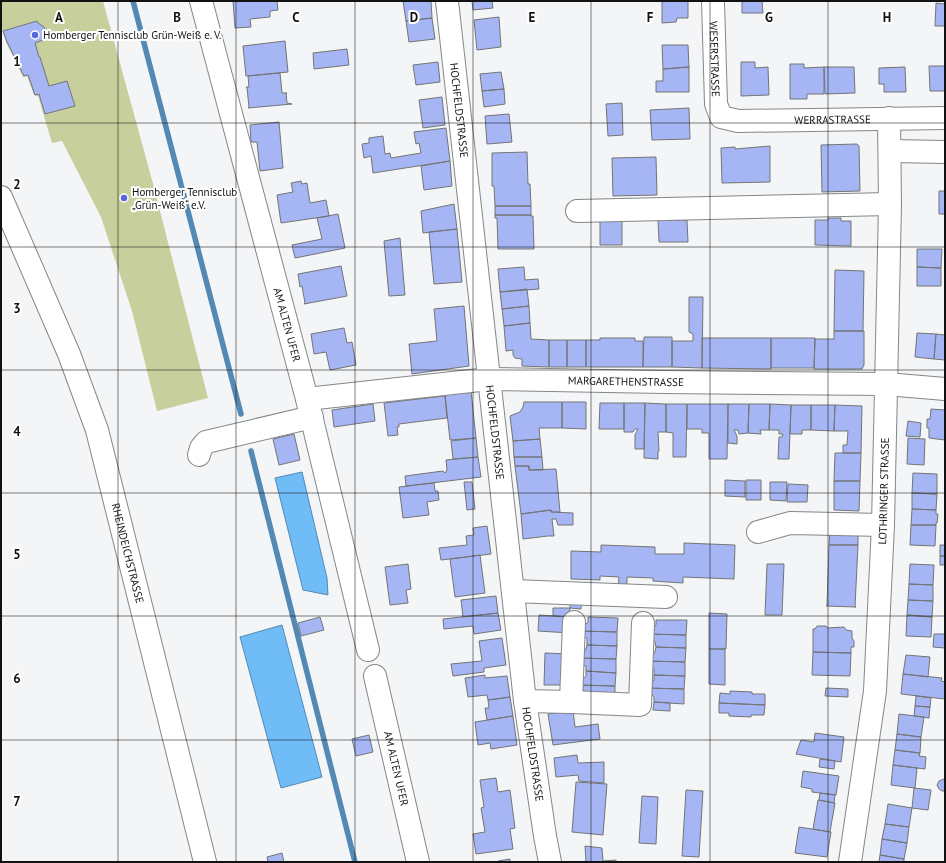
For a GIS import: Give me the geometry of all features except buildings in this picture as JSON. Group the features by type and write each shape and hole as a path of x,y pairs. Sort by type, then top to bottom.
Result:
{"street":[{"name":"AM ALTEN UFER","path":"201,1 309,408 368,650"},
{"name":"HOCHFELDSTRASSE","path":"447,1 525,701 544,836 550,862"},
{"name":"WESERSTRASSE","path":"713,1 716,104 721,117"},
{"name":"WERRASTRASSE","path":"721,117 738,121 945,118"},
{"name":"LOTHRINGER STRASSE","path":"850,862 875,691 883,525 890,204 889,118"},
{"path":"890,151 945,152"},
{"name":"RHEINDEICHSTRASSE","path":"1,197 70,354 97,430 205,862"},
{"path":"577,211 890,204"},
{"name":"RHEINDEICHSTRASSE","path":"1,217 26,252"},
{"name":"MARGARETHENSTRASSE","path":"199,455 201,448 206,442 309,408 489,378 664,382 886,384 945,389"},
{"path":"758,532 790,522 883,525"},
{"path":"512,591 666,597"},
{"path":"571,702 574,622"},
{"path":"525,701 640,705 643,623"},
{"name":"AM ALTEN UFER","path":"375,676 418,862"}],"green space":[{"name":"Homberger Tennisclub „Grün-Weiß“ e.V.","path":"1,1 103,1 152,180 208,398 157,411 132,311 101,217 62,141 52,143 38,96 34,95 27,76 23,77 6,42 1,27"}],"water":[{"path":"302,472 327,578 328,595 303,590 275,478"},
{"path":"282,625 322,777 281,788 240,637"}],"waterway":[{"path":"133,1 241,414"},
{"path":"251,451 355,862"}],"place":[{"name":"Homberger Tennisclub Grün-Weiß e. V.","path":"35,35"},
{"name":"Homberger Tennisclub „Grün-Weiß“ e.V.","path":"124,198"}]}
